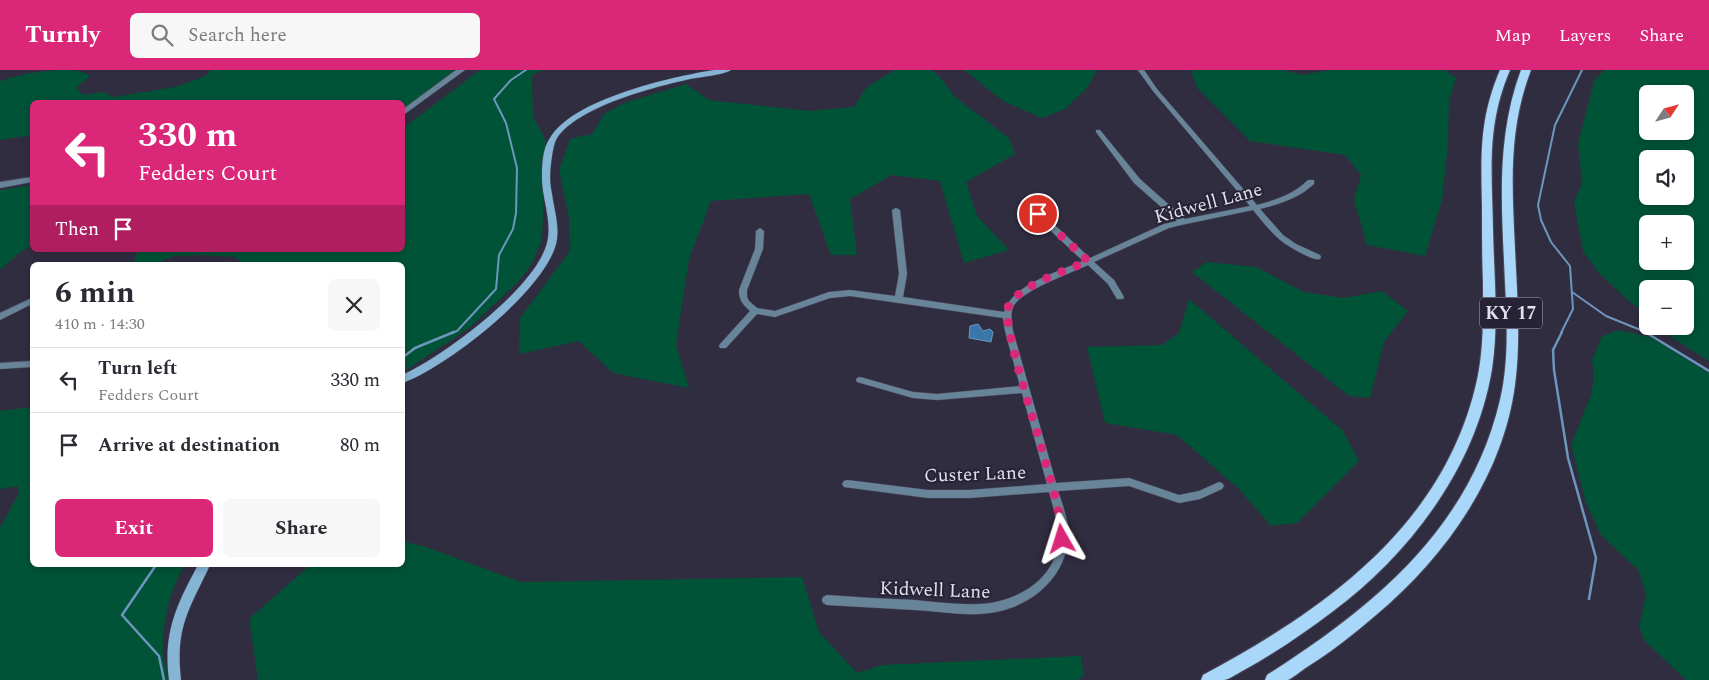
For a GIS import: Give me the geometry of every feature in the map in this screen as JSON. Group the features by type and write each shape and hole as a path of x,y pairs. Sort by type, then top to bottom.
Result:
{"main road":[{"path":"405,377 453,350 521,290 544,263 551,247 552,225 546,185 547,161 555,137 564,125 590,109 619,98 671,81 727,70"},
{"name":"KY 17","path":"1209,680 1303,626 1353,587 1383,560 1425,512 1453,467 1465,441 1484,380 1488,341 1486,144 1489,117 1505,70"},
{"name":"KY 17","path":"1273,680 1338,639 1409,577 1457,516 1486,464 1502,418 1511,372 1508,131 1517,90 1526,70"},
{"path":"175,680 173,646 175,627 181,608 203,567"}],"street":[{"path":"405,112 461,70"},
{"path":"1141,70 1155,90 1256,209 1286,241 1316,257"},
{"path":"1098,131 1137,181 1182,222"},
{"path":"0,185 30,180"},
{"name":"Kidwell Lane","path":"827,600 980,609 1000,607 1017,601 1046,581 1059,561 1062,548 1063,526 1006,315 1008,306 1023,292 1088,261 1182,222 1256,209 1305,189 1310,182"},
{"path":"1025,202 1112,282 1120,297"},
{"path":"896,210 903,274 898,300"},
{"path":"760,231 759,249 743,290 746,304 755,311 774,314 830,295 842,293 1006,315"},
{"path":"0,317 30,302"},
{"path":"723,346 755,311"},
{"path":"0,366 30,364"},
{"path":"860,380 913,395 937,397 1025,389"},
{"name":"Custer Lane","path":"847,484 928,494 970,494 1053,486 1129,482 1179,499 1190,498 1219,486"}],"green space":[{"path":"60,70 79,71 90,76 76,88 83,95 102,92 114,97 175,87 206,76 211,70 456,70 405,108 405,100 30,100 30,135 0,140 0,81 29,73"},
{"path":"480,70 544,70 532,75 533,117 546,140 542,240 531,265 519,281 469,328 405,371 405,262 242,262 235,257 202,255 174,256 159,262 134,262 137,252 405,252 405,126"},
{"path":"895,70 931,70 938,75 955,97 1009,138 1015,154 966,182 977,216 1009,250 964,263 940,181 892,175 850,199 857,255 831,255 809,194 711,201 689,259 676,345 689,388 613,373 579,341 519,354 520,318 570,251 569,218 559,170 570,139 592,134 604,114 624,103 686,84 709,100 810,111 854,107 867,87"},
{"path":"964,70 1097,70 1087,88 1065,109 1042,118 1003,101"},
{"path":"1191,70 1283,70 1302,75 1330,70 1445,70 1456,78 1449,100 1448,144 1442,200 1425,256 1367,245 1354,200 1361,175 1345,155 1250,141 1197,88"},
{"path":"1604,70 1709,70 1709,361 1670,335 1694,335 1694,280 1639,280 1639,308 1598,272 1583,251 1574,202 1582,183 1578,144 1594,81"},
{"path":"30,185 30,246 0,270 0,190"},
{"path":"1207,262 1256,267 1304,292 1344,298 1382,291 1408,311 1384,342 1370,398 1349,396 1192,272"},
{"path":"1189,299 1343,431 1359,461 1297,523 1271,526 1239,489 1177,435 1105,423 1087,347 1162,345 1179,333"},
{"path":"1619,330 1650,337 1709,373 1709,680 1686,680 1645,641 1639,627 1646,595 1639,571 1601,535 1586,503 1571,445 1591,395 1594,377 1592,360 1602,336"},
{"path":"30,407 30,567 184,567 171,596 164,631 163,653 169,680 0,680 0,527 19,493 18,486 0,489 0,411"},
{"path":"405,542 426,547 521,582 802,577 819,632 857,673 882,665 1081,656 1084,676 1077,680 258,680 249,619 308,567 405,567"}],"water":[{"path":"978,324 983,331 990,329 993,332 991,342 969,338 970,326"}],"waterway":[{"path":"454,332 496,289 499,255 513,229 516,213 517,168 506,123 494,99 511,80 526,70"},
{"path":"1561,333 1573,309 1570,266 1551,242 1541,220 1538,205 1555,125 1582,70"},
{"path":"1572,292 1606,316 1639,329"},
{"path":"405,356 415,348 454,332"},
{"path":"1562,332 1553,350 1554,370 1568,458 1596,558 1589,599"},
{"path":"1650,335 1709,371"},
{"path":"155,567 122,615 159,656 164,680"}],"route":[{"path":"1038,214 1088,261 1027,289 1018,295 1008,306 1006,315 1063,526 1062,539"}]}
